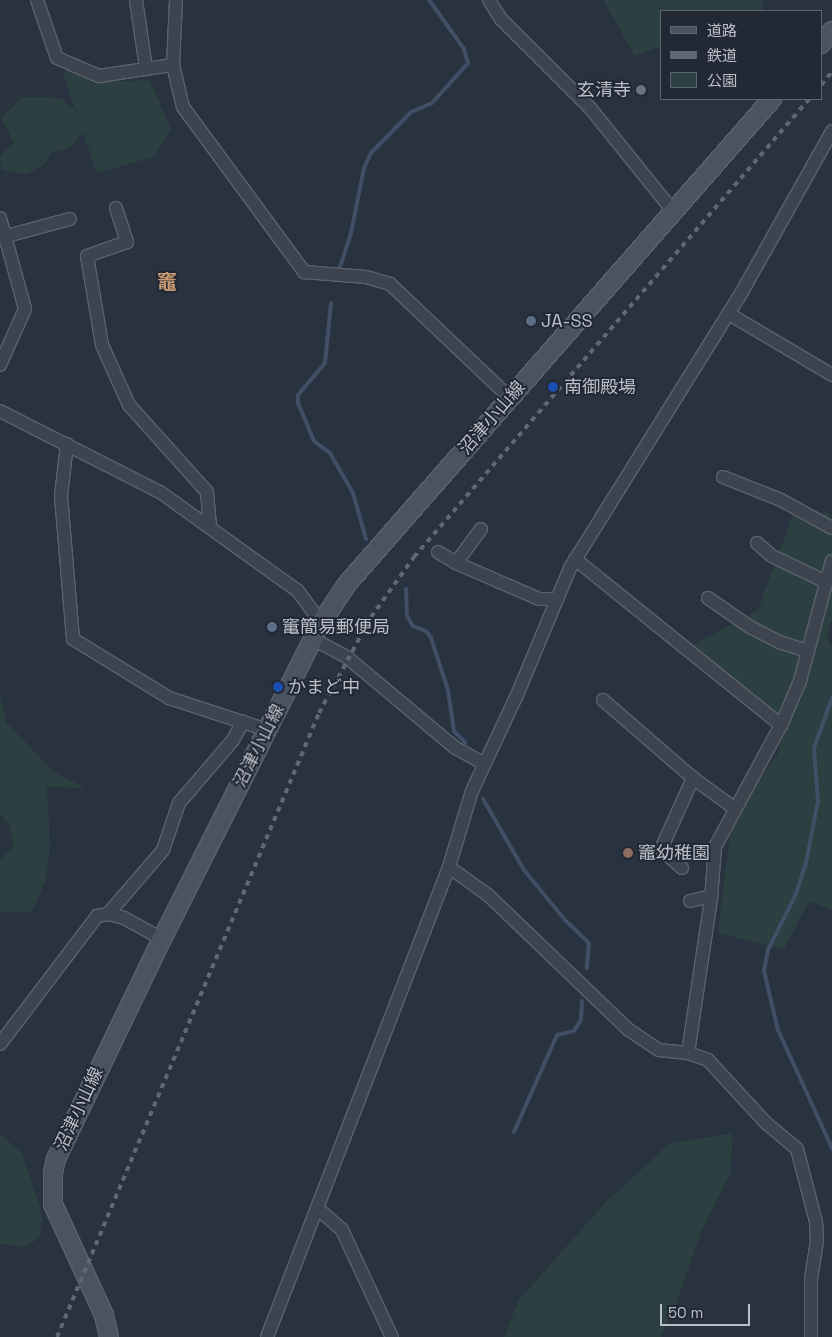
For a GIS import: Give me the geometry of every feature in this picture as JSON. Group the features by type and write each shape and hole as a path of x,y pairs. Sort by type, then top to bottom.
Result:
{"main road":[{"path":"822,43 832,31"},
{"name":"沼津小山線","path":"109,1337 104,1315 60,1224 53,1204 53,1173 67,1132 321,623 347,584 771,100"}],"street":[{"path":"38,0 57,58 99,76 173,65"},
{"path":"136,0 146,68"},
{"path":"176,0 173,65 183,107 304,272 366,277 390,284 510,398"},
{"path":"489,0 501,19 590,108 673,211"},
{"path":"267,1337 378,1044 449,867 483,763 575,559 729,314 832,131"},
{"path":"116,208 127,242 87,256 102,345 129,405 207,492 210,526"},
{"path":"0,218 7,236 25,309 0,365"},
{"path":"7,236 70,219"},
{"path":"729,314 832,375"},
{"path":"0,411 160,492 210,526 298,592 321,623"},
{"path":"67,444 61,496 73,639 169,698 268,730"},
{"path":"723,478 781,500 832,528"},
{"path":"456,563 481,529"},
{"path":"756,543 772,556 826,582"},
{"path":"438,552 456,563 539,599 557,599"},
{"path":"575,559 781,725"},
{"path":"688,1053 711,896 715,847 734,808 781,725 800,682 832,561"},
{"path":"708,598 750,627 782,643 808,651"},
{"path":"313,639 348,658 454,747 483,763"},
{"path":"603,700 693,778 734,808"},
{"path":"108,914 163,850 179,803 233,740 243,721"},
{"path":"682,868 661,849 693,778"},
{"path":"449,867 488,894 629,1030 659,1050 688,1053 708,1060 766,1123 796,1149 816,1222 811,1337"},
{"path":"690,901 711,896"},
{"path":"0,1044 86,927 97,916 108,914 124,918 162,939"},
{"path":"317,1208 342,1230 392,1337"}],"green space":[{"path":"603,0 761,0 764,10 660,10 660,46 635,56"},
{"path":"70,68 97,82 150,80 171,130 154,157 97,173 83,133 71,147 51,153 45,164 27,174 1,170 0,156 14,143 1,118 23,97 61,98 76,111 63,74"},
{"path":"827,512 832,520 832,619 827,639 832,647 832,910 809,902 784,949 718,933 731,823 778,753 783,722 688,648 758,610 792,517"},
{"path":"0,691 6,722 54,772 86,788 47,787 50,846 46,879 32,912 0,912 0,860 13,846 10,827 0,813"},
{"path":"733,1133 730,1174 701,1232 677,1302 661,1337 504,1337 518,1301 605,1203 670,1143"},
{"path":"0,1134 22,1153 42,1214 40,1237 26,1247 0,1244"}],"waterway":[{"path":"340,267 351,233 364,168 371,153 411,112 432,103 468,63 464,49 429,0"},
{"path":"331,303 325,363 298,395 298,403 314,441 330,453 353,493 366,539"},
{"path":"406,589 407,616 413,626 426,631 431,638 448,690 454,731 465,742"},
{"path":"832,698 814,748 818,801 806,863 796,894 768,950 764,971 778,1030 832,1148"},
{"path":"483,799 524,870 565,920 589,943 587,968"},
{"path":"514,1132 557,1035 574,1031 581,1020 582,1001"}],"railway":[{"path":"822,84 832,72"},
{"path":"57,1337 319,713 371,617 414,557 808,100"}],"place":[{"name":"玄清寺","path":"641,90"},
{"name":"JA-SS","path":"531,321"},
{"name":"南御殿場","path":"553,387"},
{"name":"竃簡易郵便局","path":"272,627"},
{"name":"かまど中","path":"278,687"},
{"name":"竈幼稚園","path":"628,853"}],"district":[{"name":"竈","path":"167,282"}]}
